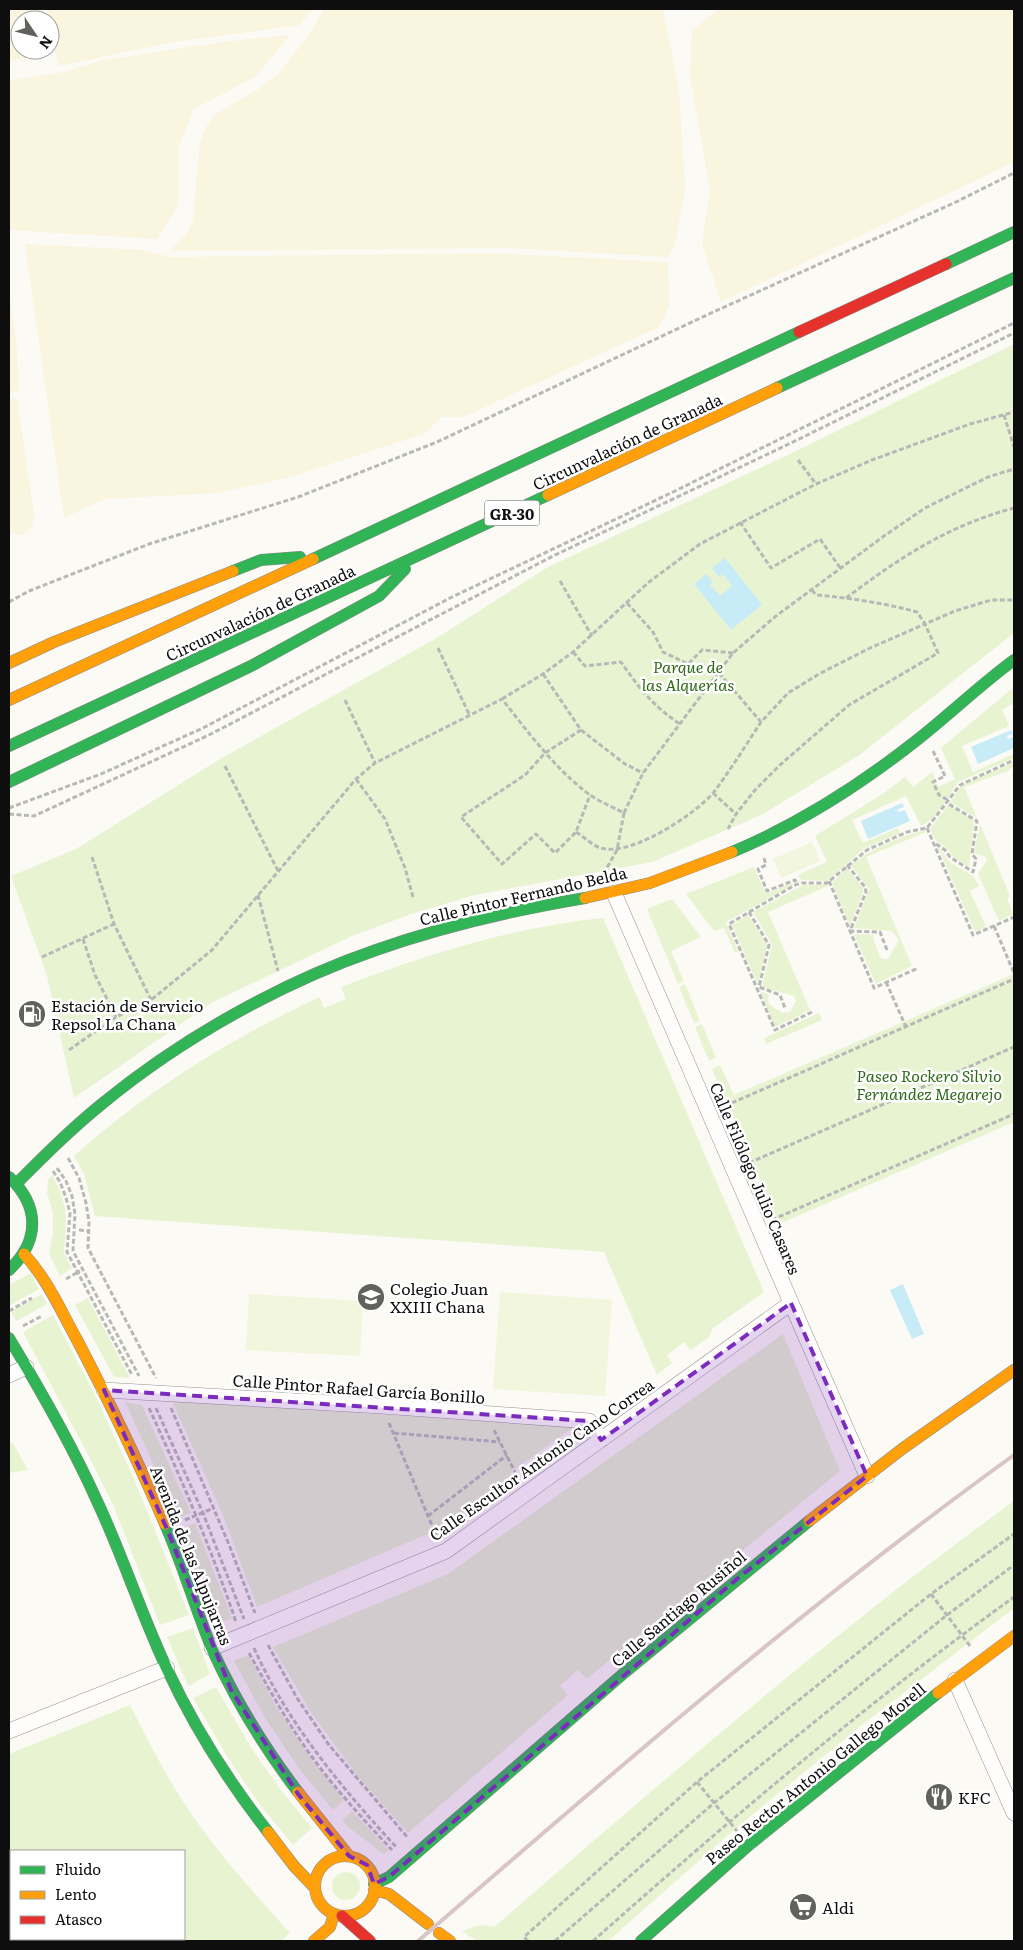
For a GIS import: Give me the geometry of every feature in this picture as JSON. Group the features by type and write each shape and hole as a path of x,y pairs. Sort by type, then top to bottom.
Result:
{"main road":[{"name":"Circunvalación de Granada","path":"9,700 1014,232"},
{"name":"Circunvalación de Granada","path":"9,746 1014,278"},
{"path":"9,663 54,642 260,560 316,556"},
{"path":"9,782 251,666 379,596 417,557"},
{"name":"Calle Pintor Fernando Belda","path":"13,1180 99,1106 164,1058 226,1020 294,984 357,957 428,932 610,887 683,872 734,852 823,807 917,740 1014,660"},
{"path":"9,1270 24,1254 32,1235 32,1217 27,1198 13,1180"},
{"name":"Avenida de las Alpujarras","path":"24,1254 32,1262 49,1288 104,1390 167,1529 212,1648 231,1690 263,1744 298,1794 349,1856"},
{"path":"12,1334 26,1367 86,1477 123,1560 167,1668 189,1714 222,1769 260,1823 302,1875 315,1888"},
{"name":"Calle Santiago Rusiñol","path":"374,1887 716,1597 868,1476 1014,1370"},
{"name":"Paseo Rector Antonio Gallego Morell","path":"640,1941 749,1845 954,1680 1014,1636"},
{"path":"338,1915 351,1915 366,1906 372,1899 374,1887 372,1874 367,1865 359,1859 349,1856 332,1859 324,1864 315,1879 315,1888 321,1904 370,1941"},
{"path":"374,1887 389,1894 428,1924"},
{"path":"314,1941 330,1927 338,1915"},
{"path":"438,1933 450,1941"}],"street":[{"name":"Calle Filólogo Julio Casares","path":"610,887 868,1476"},
{"name":"Calle Escultor Antonio Cano Correa","path":"212,1648 446,1550 791,1303"},
{"path":"9,1375 26,1367"},
{"name":"Calle Pintor Rafael García Bonillo","path":"104,1390 382,1406 589,1421 601,1440"},
{"path":"9,1731 167,1668"},
{"path":"954,1680 1014,1813"}],"path":[{"path":"9,602 29,591 149,544 298,497 437,442 709,314 956,202 1014,173"},
{"path":"9,808 101,774 203,728 452,597 682,487 1014,323"},
{"path":"9,814 34,816 209,735 545,561 1014,333"},
{"path":"69,1050 116,1017 151,1000 212,950 356,780 375,763 502,699 543,674 592,636 649,582 700,544 740,522 816,484 872,460 970,424 1014,412"},
{"path":"1004,415 1014,447"},
{"path":"798,460 816,484"},
{"path":"610,887 605,871 617,850 624,813 643,773 733,653 776,616 925,508 988,477 1014,469"},
{"path":"846,598 916,549 954,529 1014,508"},
{"path":"740,522 770,568 820,539 841,570"},
{"path":"560,581 592,636"},
{"path":"728,829 736,814 755,790 780,765 849,705 938,653 925,624 917,612 896,606 846,598 816,596 812,590"},
{"path":"576,832 598,848 617,850 645,841 685,818 713,793 761,722 788,693 819,674 868,649 955,611 991,600 1014,600"},
{"path":"627,603 653,632 663,652 688,664 702,650 733,653"},
{"path":"438,648 469,714"},
{"path":"573,652 585,666 621,662 640,690 668,716 680,724"},
{"path":"719,673 761,722"},
{"path":"543,674 581,730 625,764 643,773"},
{"path":"502,699 545,753 590,795 624,813"},
{"path":"345,700 375,763"},
{"path":"203,728 209,735"},
{"path":"581,730 545,753 525,775 461,817 502,864 536,834 555,854 576,832 590,795"},
{"path":"932,750 945,776 933,782 940,795 977,821 972,854 976,859 973,872 950,857 945,850 934,843"},
{"path":"812,1012 775,1030 728,924 797,884 829,882 867,850 907,832 927,828 960,785 1014,760"},
{"path":"225,766 278,871"},
{"path":"356,780 385,819 405,868 413,897"},
{"path":"713,793 736,814"},
{"path":"927,828 973,935 1014,917"},
{"path":"92,857 114,924 151,1000"},
{"path":"764,858 766,864 758,869 767,892 795,880 797,884"},
{"path":"847,865 865,887 866,892 850,931"},
{"path":"829,882 874,988 918,968"},
{"path":"258,894 278,971"},
{"path":"749,912 770,945 758,988"},
{"path":"42,957 114,924"},
{"path":"994,926 1014,973"},
{"path":"850,931 880,932 887,950"},
{"path":"83,939 95,975 116,1017"},
{"path":"725,1106 1014,979"},
{"path":"886,982 906,1027"},
{"path":"758,988 780,995 785,1008"},
{"path":"749,1163 1014,1048"},
{"path":"772,1220 1014,1114"},
{"path":"67,1156 79,1178 86,1202 88,1248 160,1385"},
{"path":"56,1165 66,1181 72,1196 75,1214 72,1251 140,1378"},
{"path":"52,1168 60,1182 70,1213 67,1252 135,1380"},
{"path":"79,1230 88,1231"},
{"path":"9,1311 33,1297"},
{"path":"12,1334 44,1315"},
{"path":"153,1402 203,1513 244,1619"},
{"path":"148,1405 218,1568 236,1622"},
{"path":"170,1405 214,1508 255,1614"},
{"path":"382,1406 436,1535"},
{"path":"486,1414 515,1472"},
{"path":"394,1433 500,1442"},
{"path":"428,1516 507,1455"},
{"path":"178,1523 214,1508"},
{"path":"528,1941 524,1937 697,1782 931,1594 1014,1534"},
{"path":"555,1941 714,1803 947,1615 1014,1565"},
{"path":"931,1594 970,1646"},
{"path":"593,1941 730,1822 838,1733 962,1635 1014,1597"},
{"path":"268,1645 297,1698 329,1745 408,1838"},
{"path":"255,1651 283,1704 318,1756 397,1848"},
{"path":"249,1653 278,1706 313,1758 350,1805 393,1852"},
{"path":"697,1782 739,1833"}],"highlighted area":[{"path":"791,1303 867,1476 737,1579 389,1877 374,1884 367,1865 349,1856 298,1794 231,1690 167,1529 104,1390 589,1421 601,1440"}],"shaded area":[{"path":"9,9 40,9 10,10 10,60 14,60 9,61"},
{"path":"312,9 300,25 173,42 59,66 57,60 60,60 60,10 48,10"},
{"path":"324,9 663,9 679,89 685,189 675,245 668,257 507,248 169,251 183,238 193,222 199,148 206,127 215,114 259,89 277,75 308,36"},
{"path":"719,9 1014,9 1014,162 721,302 702,244 710,190 690,77 692,30"},
{"path":"290,35 256,76 194,109 179,145 178,205 157,239 9,230 9,81 64,72 104,60 223,42"},
{"path":"25,244 143,250 171,257 487,253 668,262 669,306 659,327 463,417 442,417 424,434 290,477 218,493 105,499 64,518"},
{"path":"9,296 16,337 19,391 9,392"},
{"path":"17,398 34,514 33,526 22,535 9,533 9,399"}],"green space":[{"name":"Parque de las Alquerías","path":"1014,344 1014,633 858,756 761,815 652,862 475,895 414,913 352,936 211,1003 74,1098 47,976 11,876 76,849 220,759 435,639 548,567 794,452"},
{"path":"1014,687 1014,703 1002,710 1009,726 962,746 973,772 1014,754 1014,758 958,782 948,798 942,795 945,802 932,819 921,826 906,796 852,820 863,843 898,828 900,833 865,848 827,881 801,880 798,875 827,862 815,836 884,793 905,777 913,787 932,772 938,787 955,779 941,748"},
{"path":"1014,762 1014,766 1008,771 964,787 977,818 950,802 962,785"},
{"path":"948,805 973,820 969,867 952,856 948,849 936,841 930,829"},
{"path":"980,824 1010,896 1007,899 1013,914 999,921 978,874 987,860 986,857 974,853"},
{"path":"925,830 926,832 866,857 912,966 876,984 854,934 874,935 873,938 880,957 883,959 888,959 899,940 892,931 854,928 869,889 851,865 868,853 886,844"},
{"path":"812,842 820,861 781,878 773,859"},
{"path":"938,847 952,864 973,877 979,886 970,891 986,927 975,932"},
{"path":"754,867 766,894 792,883 793,885 726,922 738,951 735,953 724,928 714,931 686,894"},
{"path":"847,868 863,888 863,893 850,926 832,883"},
{"path":"827,884 828,886 768,912 810,1010 775,1027 760,991 769,994 768,1001 770,1004 783,1013 790,1012 796,1001 794,996 762,987 772,944 753,912 803,885"},
{"path":"672,899 701,937 671,951 684,981 678,984 647,909"},
{"path":"748,915 767,945 758,985 732,925"},
{"path":"603,918 764,1292 713,1328 708,1338 690,1350 684,1342 667,1355 672,1363 657,1375 604,1252 95,1216 84,1174 74,1156 131,1109 221,1049 319,997 324,1008 346,999 341,987 437,953 536,928"},
{"name":"Paseo Rockero Silvio Fernández Megarejo","path":"1014,974 1014,1122 779,1224 712,1069 720,1065 734,1095"},
{"path":"685,984 700,1021 694,1023 679,987"},
{"path":"819,1013 822,1020 766,1044 764,1038"},
{"path":"702,1024 716,1058 709,1061 695,1027"},
{"path":"52,1175 60,1190 65,1208 64,1253 72,1268 60,1276 49,1254 53,1233 53,1213 47,1193 48,1180"},
{"path":"31,1273 39,1289 9,1306 9,1285"},
{"path":"500,1292 612,1300 605,1396 493,1389"},
{"path":"42,1294 47,1304 16,1321 11,1311"},
{"path":"249,1294 363,1301 360,1356 246,1350"},
{"path":"88,1298 130,1378 114,1377 75,1305"},
{"path":"53,1315 96,1397 134,1479 189,1615 160,1625 114,1507 23,1332"},
{"path":"783,1334 840,1471 587,1679 578,1670 560,1686 568,1695 408,1833 356,1774 310,1711 273,1647 448,1574"},
{"path":"172,1401 574,1427 512,1471 507,1480 439,1529 257,1607 222,1513"},
{"path":"125,1402 142,1405 191,1513 178,1518"},
{"path":"13,1443 28,1470 9,1473 9,1444"},
{"path":"1014,1501 1014,1608 857,1729 735,1829 608,1941 477,1941 462,1931 480,1925 494,1927 814,1655 946,1551"},
{"path":"195,1523 232,1618 219,1623 183,1528"},
{"path":"193,1628 210,1674 188,1686 167,1637"},
{"path":"248,1655 277,1708 312,1760 344,1800 333,1810 300,1770 265,1718 234,1661"},
{"path":"216,1687 250,1746 280,1789 312,1828 293,1845 261,1806 230,1761 193,1698"},
{"path":"130,1705 167,1775 203,1831 290,1933 281,1941 9,1941 9,1754"},
{"path":"352,1811 389,1850 383,1854 342,1821"},
{"path":"346,1872 356,1876 360,1886 356,1896 346,1900 336,1896 332,1886 336,1876"}],"water":[{"path":"725,558 762,605 731,630 694,584 706,574 713,582 710,585 720,596 732,586 723,574 719,577 712,568"},
{"path":"1011,730 1013,734 1007,736 1008,739 1014,737 1014,748 978,764 971,747"},
{"path":"902,803 904,807 897,810 898,812 905,810 910,821 868,839 861,821"},
{"path":"903,1284 924,1334 912,1339 890,1290"}],"railway":[{"path":"418,1941 637,1753 785,1630 1014,1455"}],"traffic: fast":[{"path":"946,264 1014,232"},
{"path":"777,388 1014,278"},
{"path":"313,559 799,332"},
{"path":"9,746 548,495"},
{"path":"233,571 261,560 300,557"},
{"path":"9,782 251,666 379,596 405,569"},
{"path":"732,852 781,829 851,788 917,740 1014,660"},
{"path":"17,1183 80,1122 133,1079 198,1035 268,996 340,963 427,933 479,919 585,898"},
{"path":"9,1177 19,1188 26,1200 31,1212 32,1224 31,1235 26,1247 19,1259 9,1270"},
{"path":"9,1338 56,1418 87,1480 177,1691 213,1754 268,1832"},
{"path":"374,1884 389,1877 624,1673 809,1521"},
{"path":"165,1524 206,1634 230,1687 273,1758 298,1792"},
{"path":"641,1941 749,1845 938,1693"}],"traffic: slow":[{"path":"548,495 777,388"},
{"path":"9,700 313,559"},
{"path":"9,663 54,642 233,571"},
{"path":"585,898 650,883 732,852"},
{"path":"24,1254 59,1305 100,1384 165,1524"},
{"path":"809,1521 902,1449 1014,1370"},
{"path":"938,1693 1014,1636"},
{"path":"298,1792 349,1856"},
{"path":"268,1832 294,1866 315,1888"},
{"path":"345,1856 362,1861 370,1869 375,1886 370,1903 362,1911 345,1916 328,1911 320,1903 315,1886 320,1869 328,1861 345,1856"},
{"path":"374,1890 389,1894 428,1924"},
{"path":"314,1941 330,1927 334,1914"},
{"path":"439,1933 450,1941"}],"traffic: jam":[{"path":"799,332 946,264"},
{"path":"342,1916 370,1941"}],"place":[{"name":"Estación de Servicio Repsol La Chana","path":"32,1014"},
{"name":"Colegio Juan XXIII Chana","path":"371,1297"},
{"name":"KFC","path":"939,1797"},
{"name":"Aldi","path":"803,1907"}]}
